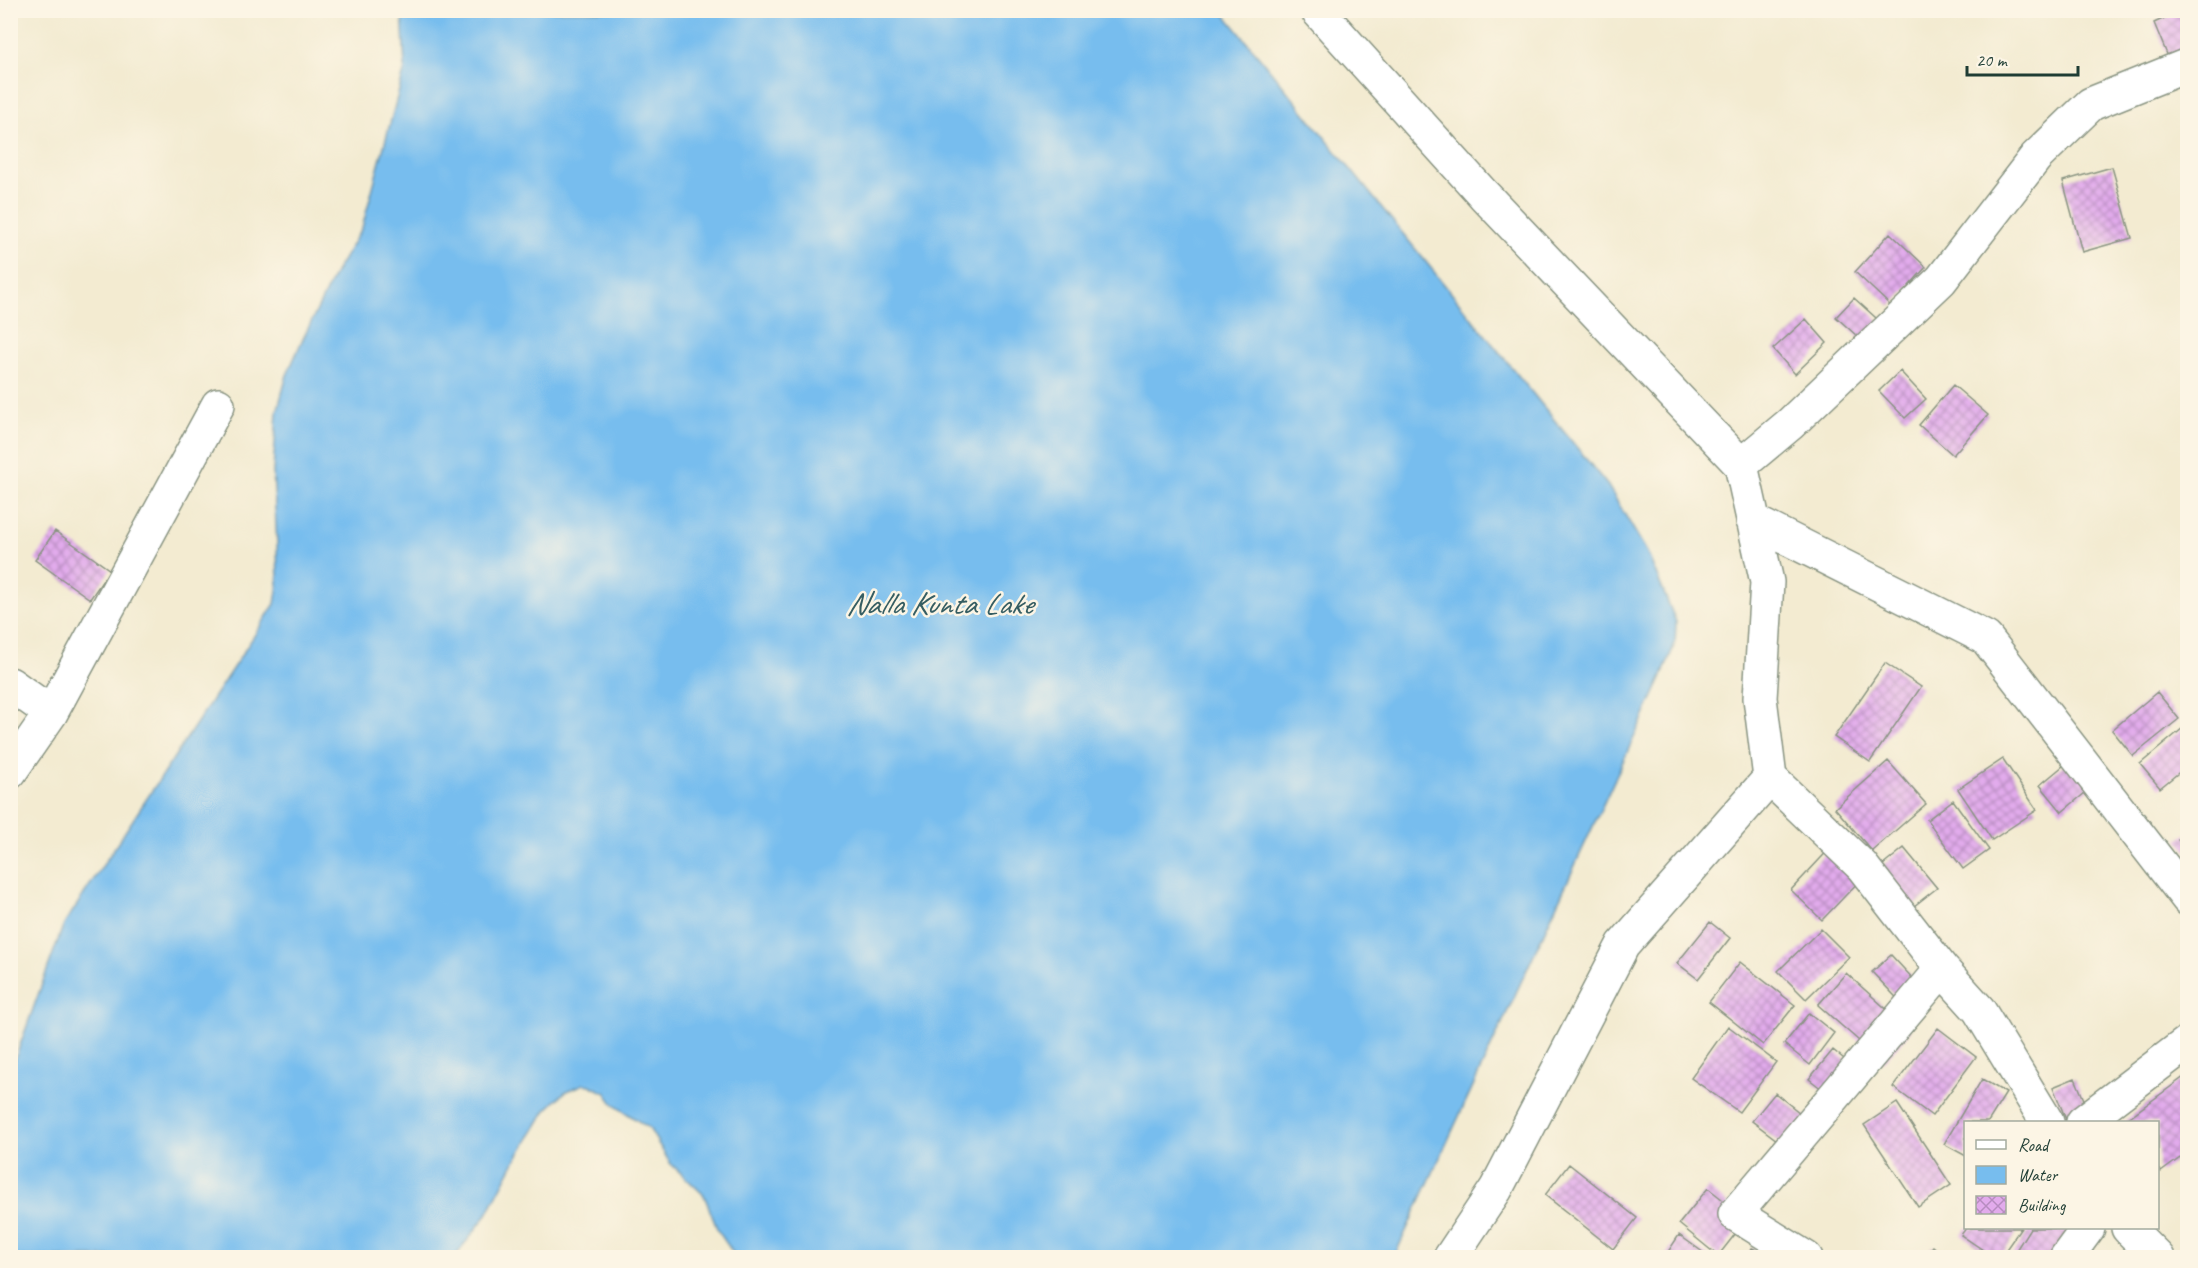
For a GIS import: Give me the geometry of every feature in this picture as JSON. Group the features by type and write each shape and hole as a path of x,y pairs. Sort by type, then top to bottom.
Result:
{"street":[{"path":"1317,10 1484,195 1741,465 1767,582 1760,698 1770,778 1863,866 1942,969 1979,1010 2046,1121"},
{"path":"1741,465 1790,424 1941,280 2036,157 2091,104 2187,65"},
{"path":"10,772 51,713 218,405"},
{"path":"1753,521 1986,638 2187,899"},
{"path":"10,684 51,713"},
{"path":"1450,1257 1496,1189 1623,945 1770,778"},
{"path":"1806,1257 1735,1214 1942,969"},
{"path":"2084,1121 2187,1042"},
{"path":"2066,1257 2087,1229"},
{"path":"2130,1229 2158,1257"}],"water":[{"name":"Nalla Kunta Lake","path":"402,11 1222,11 1608,486 1647,552 1676,622 1675,643 1661,679 1394,1257 736,1257 718,1231 704,1195 670,1163 649,1128 614,1105 606,1093 584,1084 565,1092 546,1110 487,1214 455,1257 11,1257 11,1070 63,926 275,604 278,584 273,472 277,412 287,375 300,345 335,273 362,228 405,68"}],"building":[{"path":"2182,10 2188,10 2188,57 2171,64 2154,23"},
{"path":"2112,167 2132,238 2082,252 2063,181"},
{"path":"1890,233 1926,267 1891,306 1855,272"},
{"path":"1854,298 1897,337 1879,356 1836,317"},
{"path":"1806,319 1827,343 1795,374 1773,349"},
{"path":"1900,371 1926,399 1905,418 1879,391"},
{"path":"1953,385 1988,415 1953,455 1919,425"},
{"path":"55,531 110,570 90,599 35,560"},
{"path":"1885,663 1921,687 1870,762 1834,737"},
{"path":"2157,692 2179,719 2133,756 2112,730"},
{"path":"2183,728 2188,734 2188,765 2160,788 2140,764"},
{"path":"2075,756 2097,783 2062,812 2040,785"},
{"path":"2003,759 2037,810 1992,840 1958,789"},
{"path":"1888,761 1926,804 1872,851 1835,808"},
{"path":"1953,800 1989,850 1963,869 1927,820"},
{"path":"2188,833 2188,852 2178,840"},
{"path":"1834,844 1865,875 1822,920 1791,890"},
{"path":"1904,848 1937,888 1909,910 1877,870"},
{"path":"1710,922 1730,938 1698,979 1677,963"},
{"path":"1821,929 1849,957 1806,999 1778,971"},
{"path":"1891,955 1929,996 1911,1013 1872,972"},
{"path":"1740,962 1795,1005 1763,1045 1709,1002"},
{"path":"1846,973 1911,1031 1883,1062 1818,1005"},
{"path":"1809,1013 1834,1033 1810,1065 1784,1044"},
{"path":"1728,1026 1776,1062 1739,1112 1691,1078"},
{"path":"1938,1028 1976,1057 1932,1116 1893,1087"},
{"path":"1833,1050 1864,1075 1841,1104 1809,1079"},
{"path":"2188,1074 2188,1152 2161,1172 2159,1169 2159,1121 2124,1121"},
{"path":"2075,1078 2090,1114 2067,1121 2053,1087"},
{"path":"1982,1079 2006,1093 1989,1121 1964,1121 1964,1155 1944,1144"},
{"path":"1775,1093 1815,1125 1794,1153 1752,1121"},
{"path":"1897,1103 1951,1185 1918,1207 1864,1125"},
{"path":"1569,1164 1637,1218 1613,1249 1545,1195"},
{"path":"1708,1188 1747,1219 1718,1256 1679,1224"},
{"path":"1965,1229 2020,1229 2000,1258 1995,1258 1961,1235"},
{"path":"2029,1229 2070,1229 2052,1258 2011,1258"},
{"path":"1679,1235 1711,1258 1664,1258"},
{"path":"2084,1245 2101,1258 2075,1258"},
{"path":"1933,1246 1947,1258 1923,1258"},
{"path":"1752,1248 1771,1258 1747,1258"}]}
